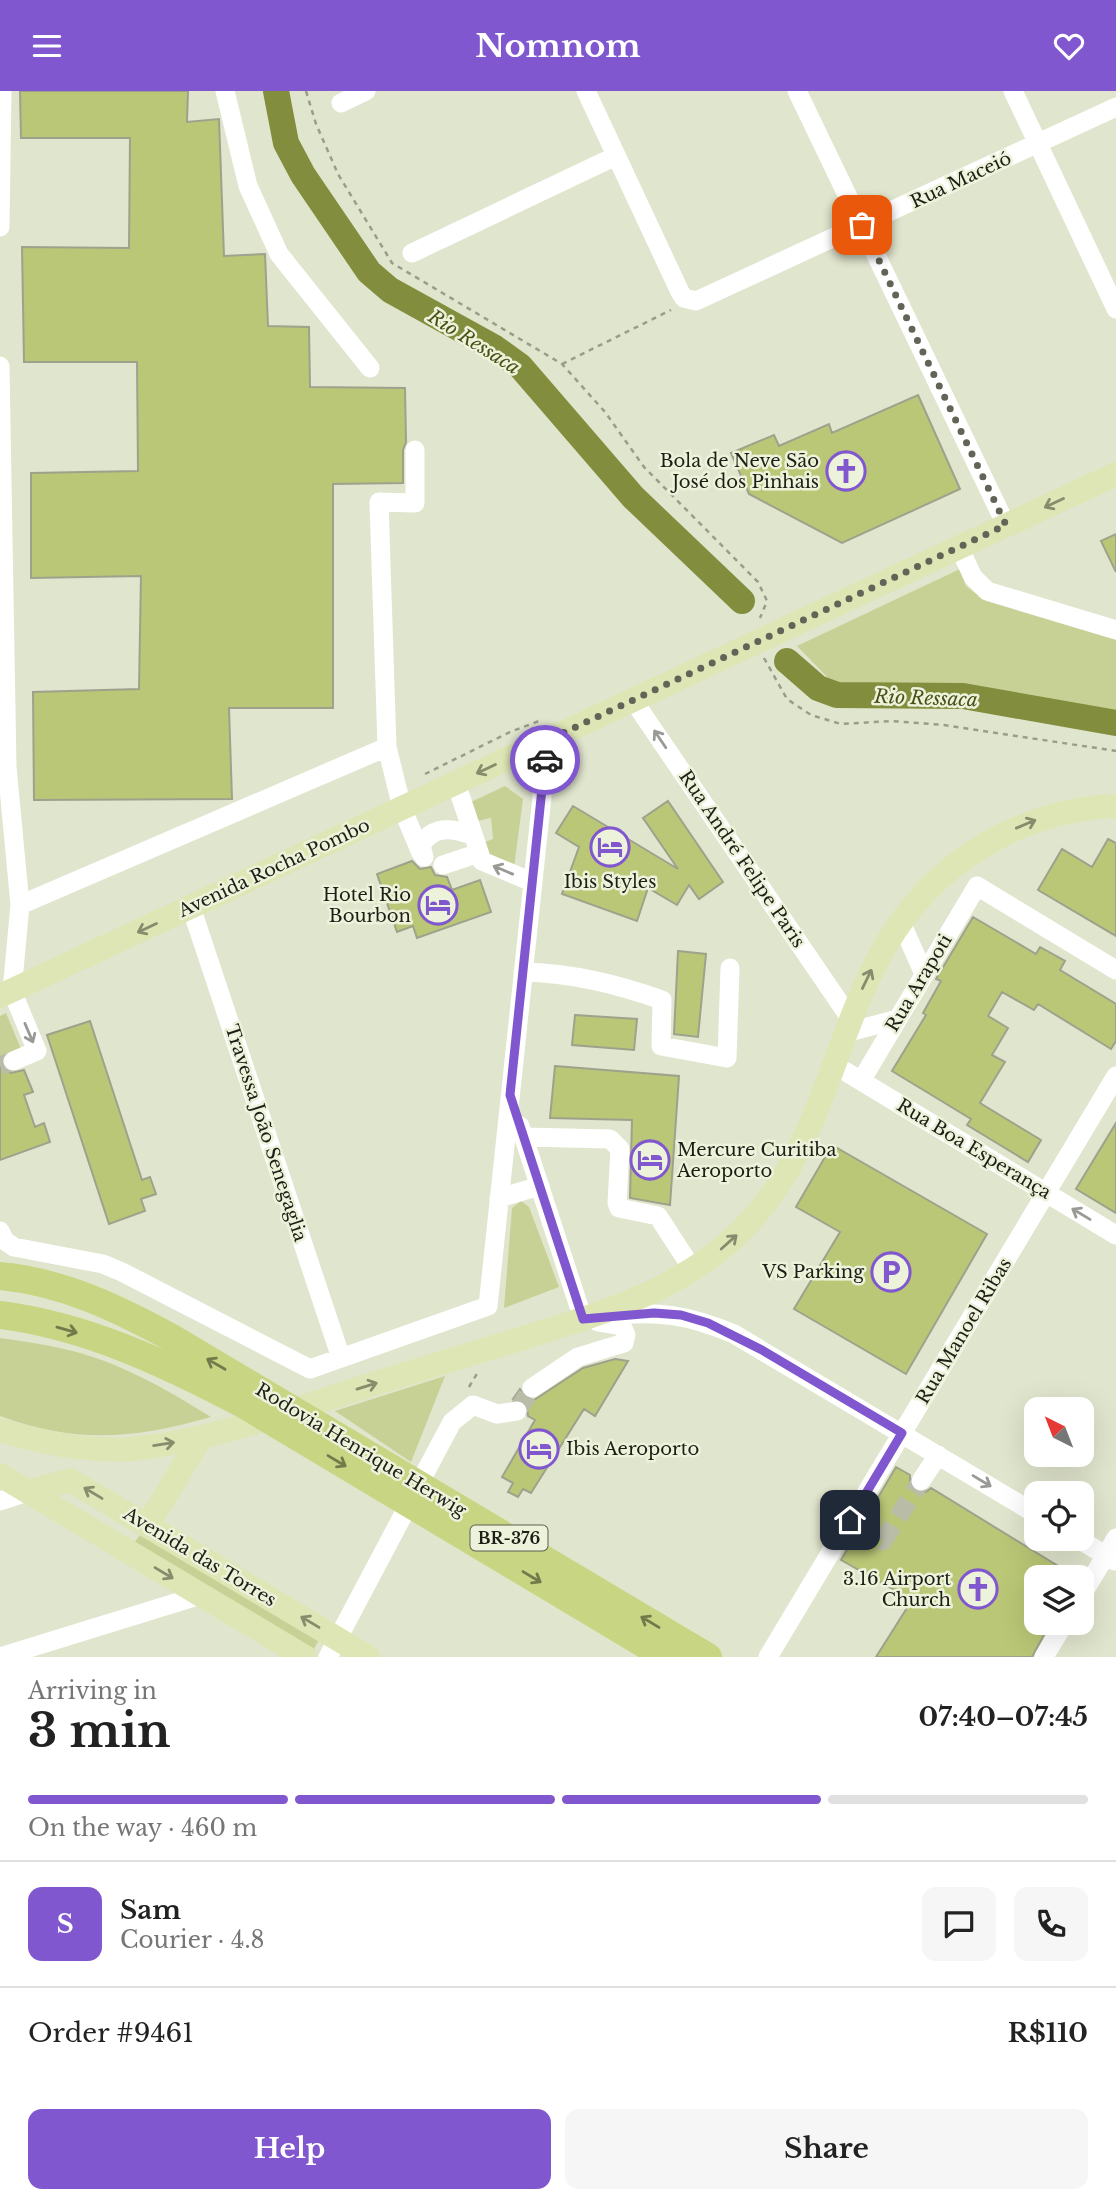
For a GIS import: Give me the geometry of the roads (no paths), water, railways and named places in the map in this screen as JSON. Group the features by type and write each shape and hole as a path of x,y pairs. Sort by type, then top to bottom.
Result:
{"highway":[{"name":"Rodovia Henrique Herwig","path":"0,1276 40,1282 102,1302 172,1338 277,1412 414,1494 708,1657"},
{"name":"Rodovia Henrique Herwig","path":"0,1315 114,1344 175,1369 243,1404 309,1418 414,1494 666,1657"}],"main road":[{"name":"Avenida Rocha Pombo","path":"6,994 1116,474"},
{"path":"0,1430 57,1445 100,1450 164,1444 201,1437 622,1306 693,1270 742,1230 781,1182 813,1118 865,982 900,920 941,875 998,836 1034,820 1063,812 1116,806"},
{"path":"120,1547 142,1523 201,1437"},
{"name":"Avenida das Torres","path":"0,1475 305,1657"},
{"name":"Avenida das Torres","path":"28,1492 70,1480 142,1523 333,1648 368,1657"}],"street":[{"path":"0,227 2,91"},
{"path":"225,91 248,186 279,254 370,368"},
{"path":"341,103 366,91"},
{"path":"412,253 616,156 586,91"},
{"path":"797,91 1006,525"},
{"path":"1013,91 1112,288 1116,309"},
{"name":"Rua Maceió","path":"616,156 680,292 690,301 704,299 1116,107"},
{"path":"0,366 7,767 20,905 6,994 37,1051 13,1061"},
{"path":"415,450 415,503 379,502 387,747 402,808 423,855 426,837 442,829 475,844"},
{"path":"959,547 973,577 987,591 1116,630"},
{"name":"Rua André Felipe Paris","path":"633,700 848,1025"},
{"path":"0,1231 5,1241 14,1247 103,1264 122,1272 310,1369 488,1306 548,740"},
{"path":"20,905 387,747"},
{"path":"456,783 482,861 532,882"},
{"path":"443,865 475,844"},
{"name":"Rua Arapoti","path":"860,1081 977,886 1116,970"},
{"name":"Travessa João Senegaglia","path":"191,907 341,1358"},
{"path":"900,920 924,974"},
{"path":"523,972 580,977 662,999 661,1046 727,1058 730,968"},
{"path":"848,1025 898,1019"},
{"name":"Rua Boa Esperança","path":"833,1064 1116,1235"},
{"name":"Rua Manoel Ribas","path":"768,1657 854,1523 902,1433 1116,1076"},
{"path":"510,1095 583,1319"},
{"path":"524,1137 610,1139 615,1142 620,1149 619,1208 658,1216 693,1270"},
{"path":"499,1198 540,1186"},
{"path":"583,1319 654,1313 681,1315 708,1323 762,1350 1024,1507"},
{"path":"532,1388 544,1377 578,1357 624,1343 626,1335 622,1326 583,1319"},
{"path":"333,1648 452,1422 473,1405 497,1414 517,1411"},
{"path":"920,1481 938,1455"},
{"path":"0,1501 28,1492"},
{"path":"1094,1580 1111,1558 1116,1538"},
{"path":"1094,1548 1111,1558"},
{"path":"0,1657 201,1595"},
{"path":"1045,1657 1058,1635"}],"waterway":[{"name":"Rio Ressaca","path":"276,91 286,143 303,175 369,272 390,290 495,348 520,366 633,497 742,601"},
{"name":"Rio Ressaca","path":"787,661 818,688 837,695 963,696 1116,723"}],"tunnel":[{"path":"0,1066 13,1061"},
{"path":"517,1411 532,1388"},
{"path":"858,1525 883,1541 921,1481"}],"place":[{"name":"Bola de Neve São José dos Pinhais","path":"846,471"},
{"name":"Ibis Styles","path":"610,847"},
{"name":"Hotel Rio Bourbon","path":"438,905"},
{"name":"Mercure Curitiba Aeroporto","path":"650,1160"},
{"name":"VS Parking","path":"891,1272"},
{"name":"Ibis Aeroporto","path":"539,1449"},
{"name":"3.16 Airport Church","path":"978,1589"}]}
